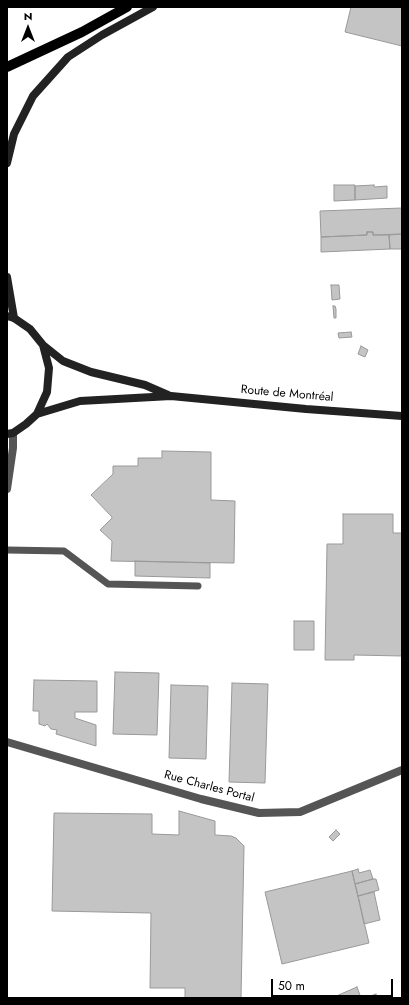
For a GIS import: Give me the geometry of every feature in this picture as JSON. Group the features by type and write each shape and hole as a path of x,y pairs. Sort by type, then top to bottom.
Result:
{"main road":[{"path":"7,67 82,32 127,7"},
{"path":"7,163 14,134 33,96 68,58 102,35 153,7"},
{"path":"7,277 10,317 30,329 42,345 50,368 48,392 37,414 26,424 10,434"},
{"name":"Route de Montréal","path":"42,345 63,361 90,372 145,385 171,396"},
{"name":"Route de Montréal","path":"37,414 80,401 171,396 306,409 402,416"}],"street":[{"path":"7,489 13,448 10,434"},
{"name":"Rue Charles Portal","path":"7,742 201,799 259,813 300,812 402,770"}],"lane":[{"path":"7,550 64,551 108,584 198,586"}],"building":[{"path":"351,7 402,7 402,46 345,32"},
{"path":"334,185 355,185 355,200 334,201"},
{"path":"374,185 374,187 387,186 387,198 355,200 355,186"},
{"path":"402,208 402,234 373,235 373,232 367,232 367,235 321,237 320,211"},
{"path":"367,232 373,232 373,235 389,235 390,249 321,252 321,237 367,235"},
{"path":"402,234 402,249 390,249 389,235"},
{"path":"331,285 339,285 340,299 332,300"},
{"path":"333,306 335,306 336,309 336,318 334,318"},
{"path":"351,332 352,337 339,338 338,333"},
{"path":"361,346 368,350 365,357 358,354"},
{"path":"162,451 211,452 211,500 235,501 234,563 111,561 112,541 100,530 112,517 91,495 113,474 113,466 138,466 138,458 162,458"},
{"path":"343,514 393,514 393,533 402,533 402,656 354,655 354,660 325,660 327,544 343,544"},
{"path":"135,561 210,563 210,578 135,576"},
{"path":"294,621 314,621 314,650 294,650"},
{"path":"115,672 159,673 157,735 113,734"},
{"path":"34,680 97,681 97,712 75,712 75,718 96,725 96,746 56,734 57,730 51,729 47,724 45,726 39,724 39,711 33,711"},
{"path":"232,683 268,684 265,783 229,782"},
{"path":"171,685 208,686 206,759 169,758"},
{"path":"179,811 215,821 215,835 231,836 236,838 244,846 241,998 185,998 185,988 150,988 151,913 52,911 54,813 152,814 152,834 179,835"},
{"path":"336,830 340,834 333,841 329,837"},
{"path":"358,869 359,873 370,870 373,879 355,884 352,871"},
{"path":"352,871 369,943 282,964 265,892"},
{"path":"376,879 379,890 358,896 355,884"},
{"path":"374,892 380,920 364,924 358,896"},
{"path":"357,987 361,998 332,998 334,997"},
{"path":"376,994 377,998 365,998"}]}
